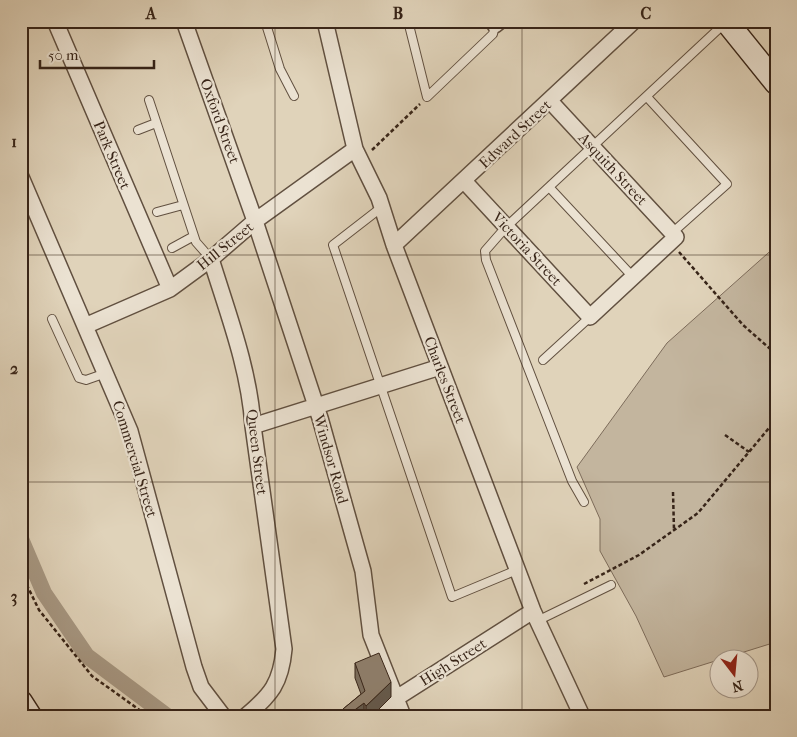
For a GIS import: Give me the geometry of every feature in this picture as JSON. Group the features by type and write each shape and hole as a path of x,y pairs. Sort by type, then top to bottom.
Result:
{"street":[{"name":"Park Street","path":"55,21 170,289"},
{"name":"Oxford Street","path":"184,21 255,221"},
{"name":"Charles Street","path":"325,21 357,154 382,207 394,245 535,616 582,716"},
{"name":"Edward Street","path":"394,245 634,21"},
{"path":"726,22 776,83"},
{"name":"Asquith Street","path":"550,101 674,235"},
{"name":"Hill Street","path":"85,326 170,289 211,259 255,221 357,154"},
{"name":"Commercial Street","path":"21,176 130,432 194,668 201,687 223,716"},
{"name":"Victoria Street","path":"464,181 590,317"},
{"name":"Windsor Road","path":"255,221 316,407 364,571 371,635 403,716"},
{"path":"590,317 674,235"},
{"name":"Queen Street","path":"211,259 244,366 250,395 284,650 282,669 277,684 264,701 246,716"},
{"path":"253,426 440,367"},
{"name":"High Street","path":"376,716 395,699 535,616"},
{"path":"21,702 30,716"}],"lane":[{"path":"264,21 280,69 294,96"},
{"path":"408,21 427,98"},
{"path":"427,98 493,34 496,22"},
{"path":"584,502 572,481 486,260 485,251 506,227 593,148 726,22"},
{"path":"647,97 727,184 674,235"},
{"path":"149,100 196,242 211,259"},
{"path":"138,130 156,123"},
{"path":"549,187 633,277"},
{"path":"157,212 183,204"},
{"path":"382,207 333,245 452,597 517,570"},
{"path":"172,248 194,236"},
{"path":"544,360 590,317"},
{"path":"52,319 79,378 86,380 106,373"},
{"path":"535,616 611,585"}],"path":[{"path":"357,154 378,146 427,98"},
{"path":"674,235 676,249 743,325 776,354"},
{"path":"582,585 639,555 698,513 774,422 776,414"},
{"path":"725,435 749,452"},
{"path":"673,492 674,530"},
{"path":"21,573 39,610 92,676 148,716"}],"shaded area":[{"path":"776,246 776,642 750,650 710,650 710,663 664,677 636,616 600,551 600,519 577,467 667,343"}],"building":[{"path":"379,653 391,682 366,706 364,703 348,715 343,709 365,691 355,663"}],"waterway":[{"path":"21,539 44,593 87,656 167,716"}]}
